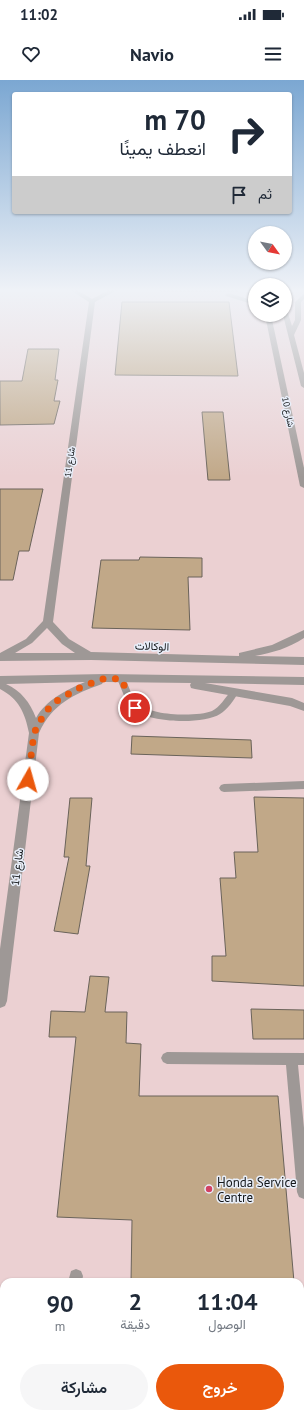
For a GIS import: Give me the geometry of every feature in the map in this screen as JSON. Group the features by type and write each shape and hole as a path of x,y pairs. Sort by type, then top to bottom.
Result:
{"street":[{"name":"شارع 11","path":"48,622 85,352"},
{"name":"شارع 10","path":"276,352 304,486"},
{"path":"295,352 304,386"},
{"path":"0,657 29,641 48,622 65,642 77,650 91,656"},
{"path":"219,660 270,650 289,643 304,633"},
{"name":"الوكالات","path":"0,657 91,656 304,661"},
{"name":"شارع 11","path":"34,733 45,712 58,700 81,687 106,678"},
{"path":"0,680 106,678 304,681"},
{"path":"173,680 234,693 292,702 304,708"},
{"name":"شارع 11","path":"0,685 21,699 31,714 34,733 0,1000"}],"lane":[{"path":"121,679 135,708 144,713 161,717 204,716 213,714 220,710 234,693"},
{"path":"224,788 304,785"},
{"path":"167,1058 304,1059"},
{"path":"291,1059 304,1192"}],"shaded area":[{"path":"0,352 304,352 304,1278 0,1278"}],"building":[{"path":"27,352 59,352 55,380 58,380 54,401 60,401 54,424 0,425 0,381 22,381"},
{"path":"117,352 235,352 238,376 115,375"},
{"path":"202,412 223,412 230,480 208,480"},
{"path":"0,489 43,489 29,551 19,551 13,580 0,580"},
{"path":"140,557 202,558 202,577 188,577 190,630 92,628 101,560 139,560"},
{"path":"132,736 251,740 252,758 131,754"},
{"path":"254,797 304,798 304,986 212,981 212,956 226,956 220,878 236,878 234,852 258,852"},
{"path":"70,798 92,798 86,866 90,866 78,934 54,931 69,857 64,857"},
{"name":"Honda Service Centre","path":"90,976 109,977 105,1012 127,1012 126,1043 141,1044 139,1096 278,1096 294,1278 131,1278 132,1220 57,1217 76,1037 49,1037 51,1011 85,1012"},
{"path":"251,1009 304,1010 304,1039 253,1039"}],"place":[{"name":"Honda Service Centre","path":"209,1189"}],"route":[{"path":"28,780 34,733 45,712 58,700 81,687 106,678 121,679 135,708"}]}
